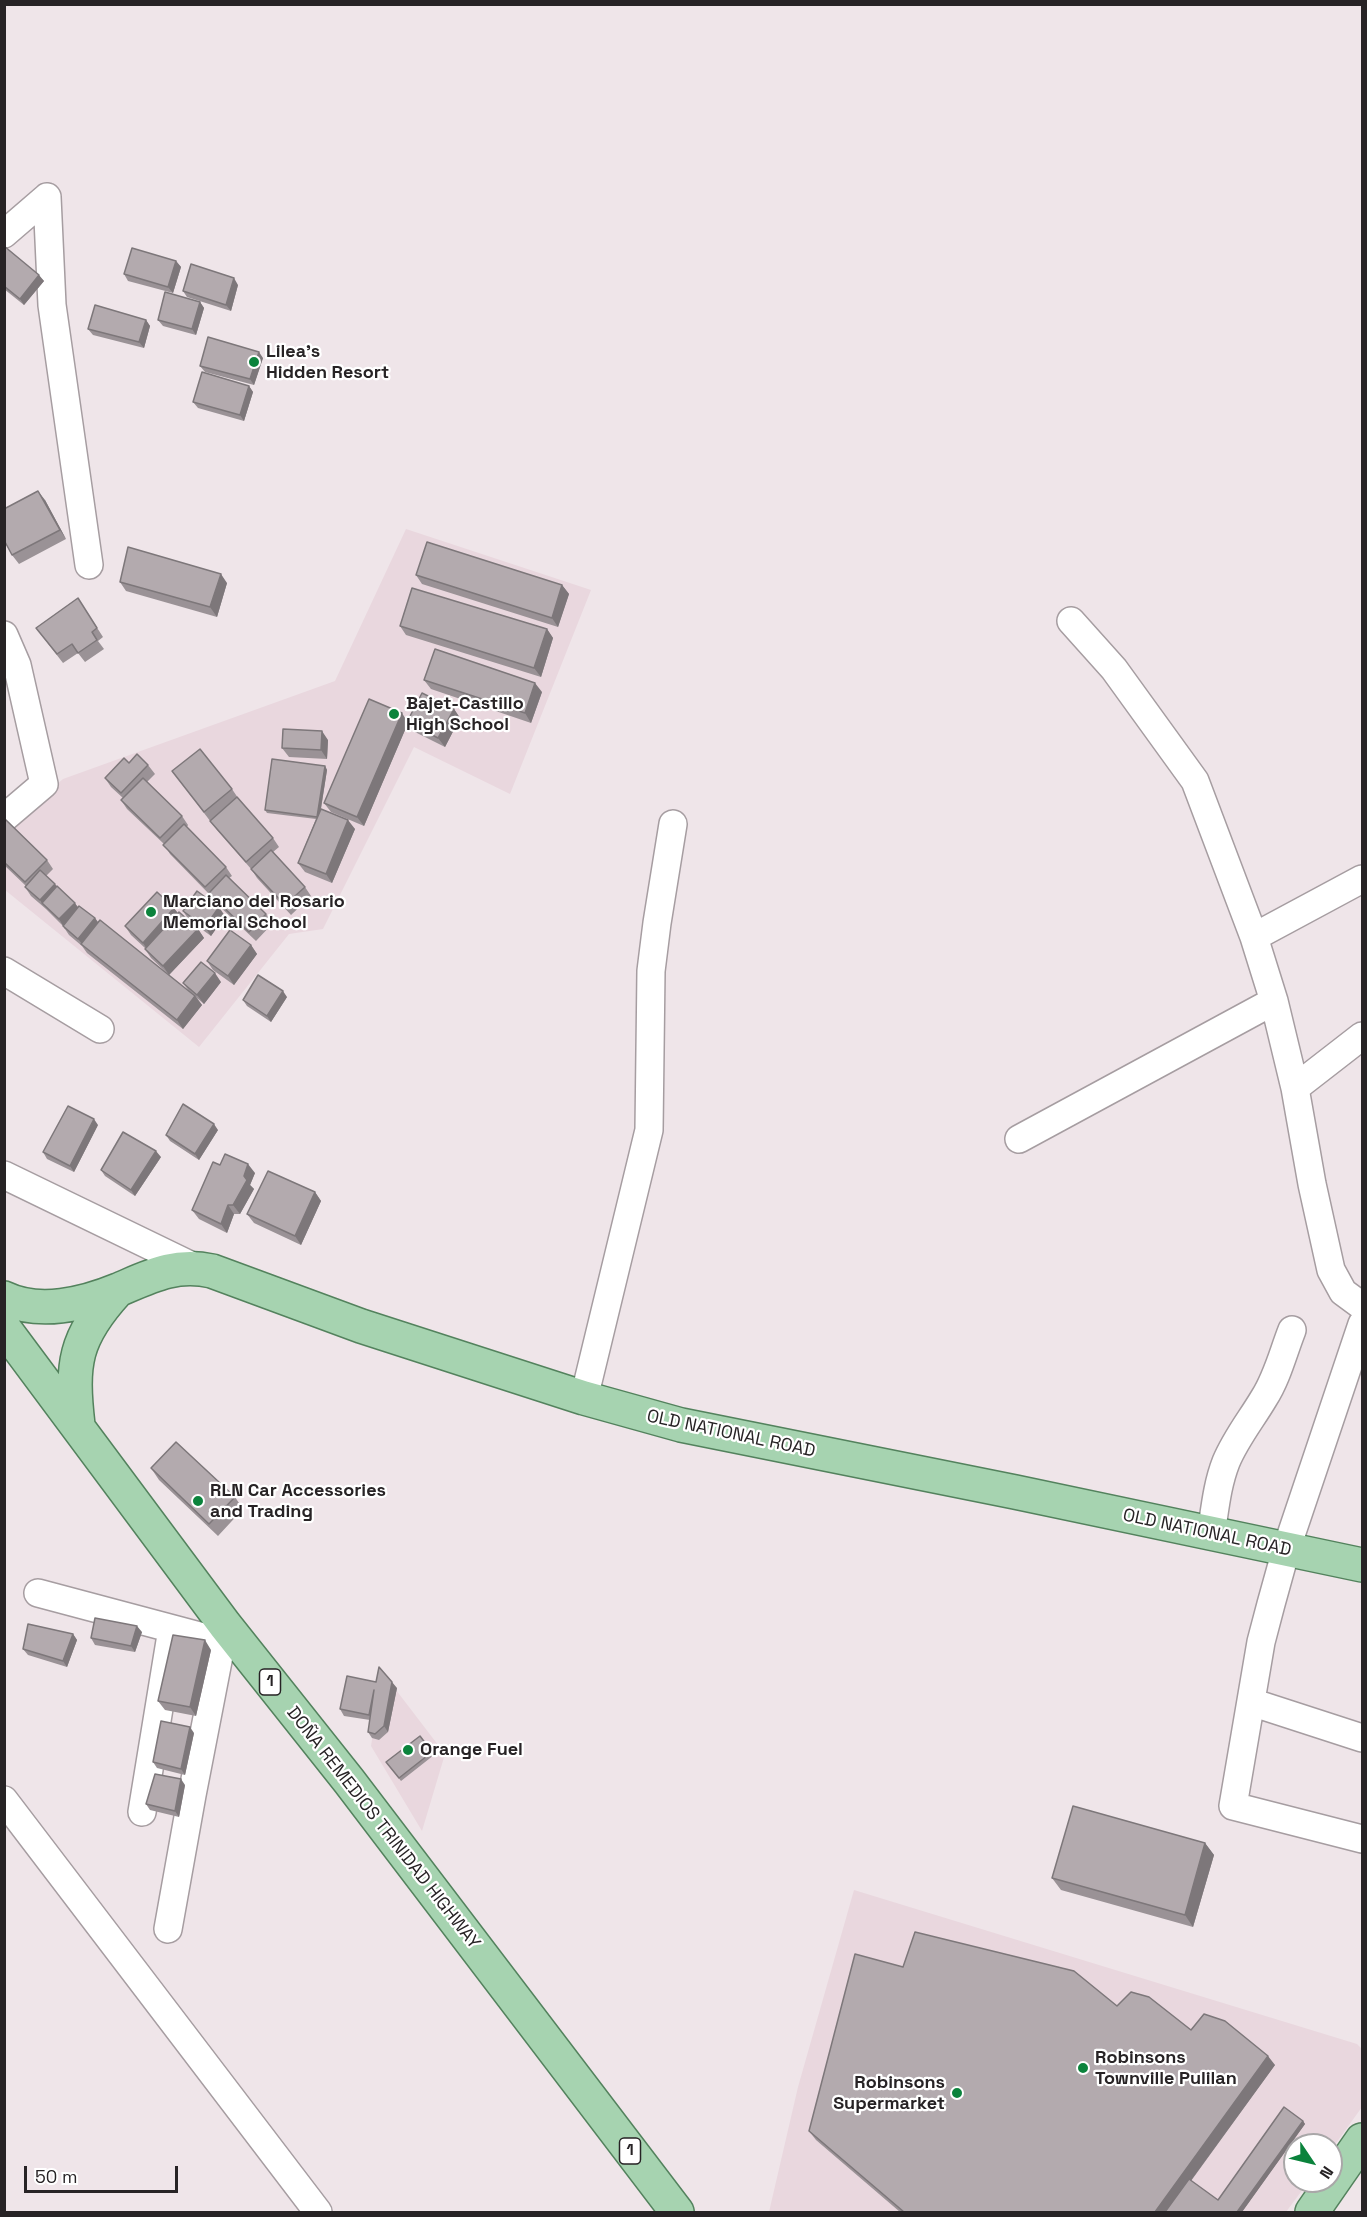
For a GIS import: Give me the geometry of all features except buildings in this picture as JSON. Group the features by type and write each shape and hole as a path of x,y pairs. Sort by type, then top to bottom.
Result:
{"main road":[{"name":"OLD NATIONAL ROAD","path":"4,1298 44,1308 117,1291 142,1278 171,1270 196,1268 212,1271 361,1326 584,1398 681,1425 1362,1565"},
{"name":"OLD NATIONAL ROAD","path":"78,1425 75,1364 87,1330 117,1291"},
{"name":"DOÑA REMEDIOS TRINIDAD HIGHWAY","path":"4,1328 78,1425 224,1634 349,1782 677,2212"},
{"path":"1312,2212 1362,2140"}],"street":[{"path":"5,233 47,197 52,305 89,565"},
{"path":"1071,621 1114,669 1195,781 1254,937 1274,1001 1295,1088 1312,1184 1331,1270 1343,1292 1362,1306"},
{"path":"4,635 17,665 44,784 4,818"},
{"path":"584,1398 649,1130 651,971 673,824"},
{"path":"1254,937 1362,879"},
{"path":"4,971 100,1029"},
{"path":"1019,1138 1274,1001"},
{"path":"1295,1088 1362,1036"},
{"path":"4,1175 196,1268"},
{"path":"1362,1324 1286,1550 1261,1642 1233,1806 1362,1839"},
{"path":"1211,1534 1220,1481 1227,1461 1241,1432 1265,1397 1292,1330"},
{"path":"38,1593 172,1629 224,1634 168,1929"},
{"path":"142,1812 172,1629"},
{"path":"1251,1702 1362,1738"},
{"path":"4,1800 318,2212"}],"shaded area":[{"name":"Bajet-Castillo High School","path":"406,529 591,590 510,794 414,747 323,929 289,934 199,1047 5,890 4,829 63,779 335,681"},
{"name":"Orange Fuel","path":"383,1673 445,1754 422,1831 371,1746"},
{"name":"Robinsons Townville Pulilan","path":"854,1890 1357,2044 1362,2049 1362,2107 1343,2133 1283,2133 1283,2193 1300,2193 1286,2212 769,2212 798,2087"}],"place":[{"name":"Lilea's Hidden Resort","path":"254,362"},
{"name":"Bajet-Castillo High School","path":"394,714"},
{"name":"Marciano del Rosario Memorial School","path":"151,912"},
{"name":"RLN Car Accessories and Trading","path":"198,1501"},
{"name":"Orange Fuel","path":"408,1750"},
{"name":"Robinsons Townville Pulilan","path":"1083,2068"},
{"name":"Robinsons Supermarket","path":"957,2093"}]}
